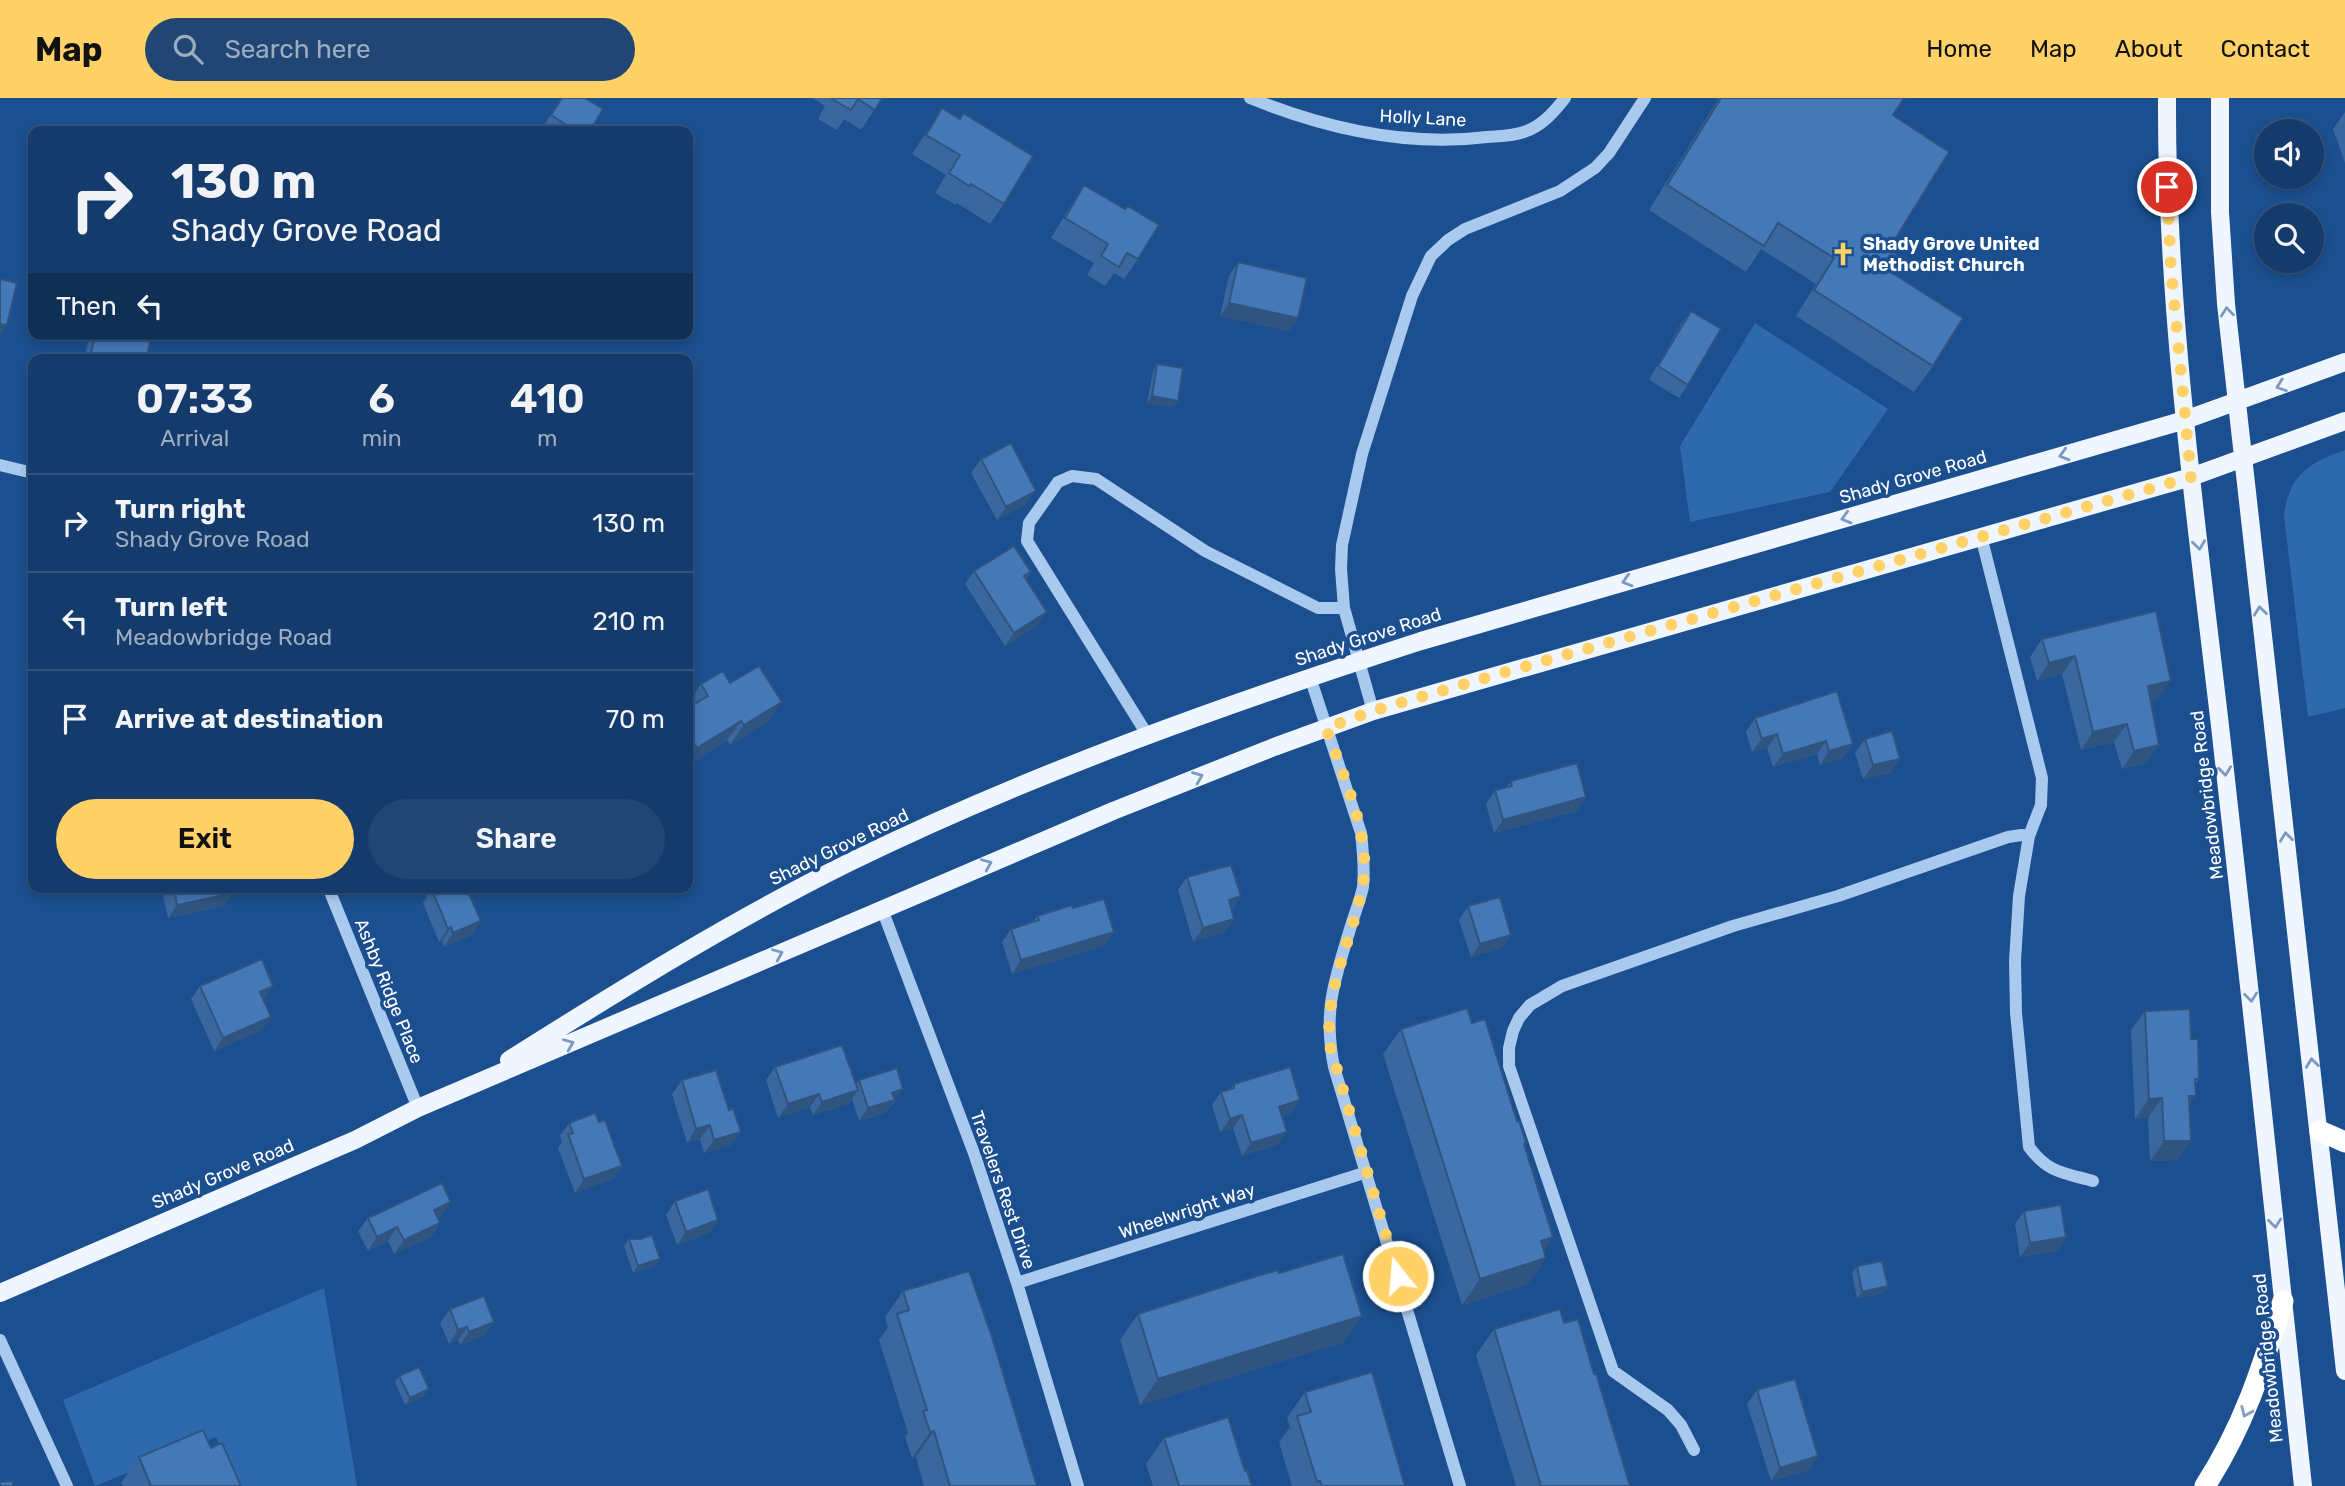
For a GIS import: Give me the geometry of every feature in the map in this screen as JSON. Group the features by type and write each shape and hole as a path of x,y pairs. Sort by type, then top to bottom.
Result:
{"highway":[{"path":"2320,1131 2345,1142"},
{"path":"2205,1486 2238,1430 2251,1401 2283,1301"}],"main road":[{"name":"Meadowbridge Road","path":"2167,98 2166,164 2171,269 2185,420 2303,1486"},
{"path":"2220,98 2220,212 2226,304 2345,1371"},
{"name":"Shady Grove Road","path":"462,1090 600,1003 732,925 825,875 1014,788 1148,736 1421,640 2185,420 2345,362"},
{"name":"Shady Grove Road","path":"0,1293 355,1140 418,1108 882,909 1113,811 1326,728 1373,711 2191,477 2345,421"}],"street":[{"name":"Holly Lane","path":"1250,98 1286,113 1347,129 1410,138 1460,140 1522,133 1552,115 1565,98"},
{"path":"1373,711 1344,608 1342,545 1362,454 1412,296 1431,257 1448,240 1465,229 1560,191 1595,168 1609,153 1644,98"},
{"path":"0,465 28,472"},
{"path":"1148,736 1027,541 1029,523 1058,482 1072,476 1096,479 1205,551 1318,608 1344,608"},
{"path":"1981,536 2042,778 2041,805 2029,836 2019,896 2015,961 2029,1147 2039,1161 2055,1171 2094,1181"},
{"path":"1310,677 1361,833 1364,860 1363,888 1334,981 1328,1026 1334,1067 1460,1486"},
{"path":"1694,1450 1681,1425 1668,1409 1613,1371 1509,1066 1509,1048 1519,1018 1530,1005 1562,985 1733,926 1838,897 2008,838 2029,836"},
{"name":"Ashby Ridge Place","path":"330,893 418,1108"},
{"name":"Travelers Rest Drive","path":"882,909 975,1156 1017,1283 1078,1486"},
{"name":"Wheelwright Way","path":"1017,1283 1367,1172"},
{"path":"0,1340 67,1486"}],"shaded area":[{"path":"1755,323 1888,409 1830,492 1690,522 1680,446"},
{"path":"2345,450 2345,708 2308,717 2284,516 2291,490 2303,472 2321,460"},
{"path":"324,1288 357,1486 237,1486 216,1437 95,1486 63,1400"}],"building":[{"path":"562,98 585,98 603,109 593,126 568,126 551,115"},
{"path":"832,98 882,98 875,110 858,99 851,110"},
{"name":"Shady Grove United Methodist Church","path":"1721,98 1904,98 1893,115 1949,152 1889,249 1904,258 1894,274 1963,318 1933,366 1814,290 1834,258 1778,223 1764,246 1667,185"},
{"path":"942,108 960,119 963,113 1033,156 1004,204 949,173 960,155 926,135"},
{"path":"1084,185 1125,209 1128,206 1159,225 1138,259 1127,253 1119,267 1101,256 1108,244 1065,218"},
{"path":"1238,262 1307,278 1298,318 1229,303"},
{"path":"0,279 17,283 7,325 0,324"},
{"path":"1691,311 1721,329 1688,385 1658,366"},
{"path":"94,340 151,340 147,354 90,354"},
{"path":"1157,364 1183,368 1178,401 1152,396"},
{"path":"1011,443 1036,491 1006,507 981,459"},
{"path":"1014,546 1031,572 1024,576 1047,612 1014,633 974,571"},
{"path":"2156,611 2171,681 2148,686 2159,745 2134,751 2127,724 2093,732 2075,656 2049,663 2042,639"},
{"path":"759,666 782,702 744,725 741,721 697,748 693,741 693,705 708,696 701,684 723,671 730,683"},
{"path":"1837,691 1853,744 1829,751 1826,741 1783,754 1777,734 1762,739 1755,718"},
{"path":"1892,731 1900,759 1873,765 1865,739"},
{"path":"1577,763 1586,797 1503,820 1495,790 1512,786 1511,781"},
{"path":"1231,865 1241,896 1229,900 1234,919 1203,928 1187,877"},
{"path":"175,893 234,893 177,905"},
{"path":"433,893 469,893 481,921 453,933 451,927 448,929"},
{"path":"1500,897 1511,935 1480,944 1468,906"},
{"path":"1104,899 1114,932 1021,960 1011,929 1039,920 1037,916"},
{"path":"262,959 273,986 260,992 271,1017 223,1038 200,986"},
{"path":"1467,1008 1472,1023 1485,1019 1517,1121 1519,1120 1553,1237 1541,1241 1546,1258 1480,1279 1401,1029"},
{"path":"2190,1009 2191,1039 2198,1039 2199,1079 2195,1079 2196,1096 2189,1096 2191,1141 2164,1141 2162,1098 2149,1099 2145,1011"},
{"path":"842,1045 858,1090 822,1102 819,1094 788,1104 775,1067"},
{"path":"1290,1067 1300,1100 1279,1107 1287,1132 1251,1143 1242,1115 1230,1119 1221,1092 1234,1088 1234,1084"},
{"path":"897,1068 903,1089 892,1093 895,1100 868,1108 859,1080"},
{"path":"716,1070 729,1110 733,1108 741,1132 714,1140 710,1125 696,1129 682,1080"},
{"path":"595,1113 599,1122 605,1120 622,1166 584,1179 568,1134 573,1133 569,1123"},
{"path":"442,1183 451,1202 434,1210 440,1223 404,1240 397,1227 377,1237 368,1218"},
{"path":"708,1189 718,1220 686,1232 675,1201"},
{"path":"2061,1205 2066,1237 2030,1243 2024,1211"},
{"path":"652,1235 660,1259 638,1266 629,1239"},
{"path":"1343,1254 1362,1316 1158,1379 1138,1314 1278,1270 1279,1273"},
{"path":"1882,1261 1888,1286 1862,1292 1857,1266"},
{"path":"969,1271 1037,1486 950,1486 934,1431 930,1432 923,1411 927,1410 897,1314 909,1310 903,1291"},
{"path":"484,1296 494,1322 469,1332 467,1327 458,1330 450,1309"},
{"path":"1560,1309 1564,1323 1578,1319 1630,1486 1541,1486 1494,1329"},
{"path":"419,1367 429,1389 410,1398 399,1376"},
{"path":"1372,1372 1405,1486 1322,1486 1320,1481 1317,1482 1297,1416 1311,1412 1305,1392"},
{"path":"1795,1379 1818,1456 1780,1468 1757,1390"},
{"path":"1228,1417 1252,1486 1179,1486 1164,1438"},
{"path":"203,1430 211,1448 222,1443 241,1486 151,1486 139,1457"},
{"path":"13,1481 13,1486 0,1486 0,1482"}],"place":[{"name":"Shady Grove United Methodist Church","path":"1843,254"}],"route":[{"path":"1398,1276 1334,1067 1330,1046 1329,1007 1334,981 1363,888 1364,860 1361,833 1326,728 1373,711 1509,671 2191,477 2171,269 2167,187"}]}
